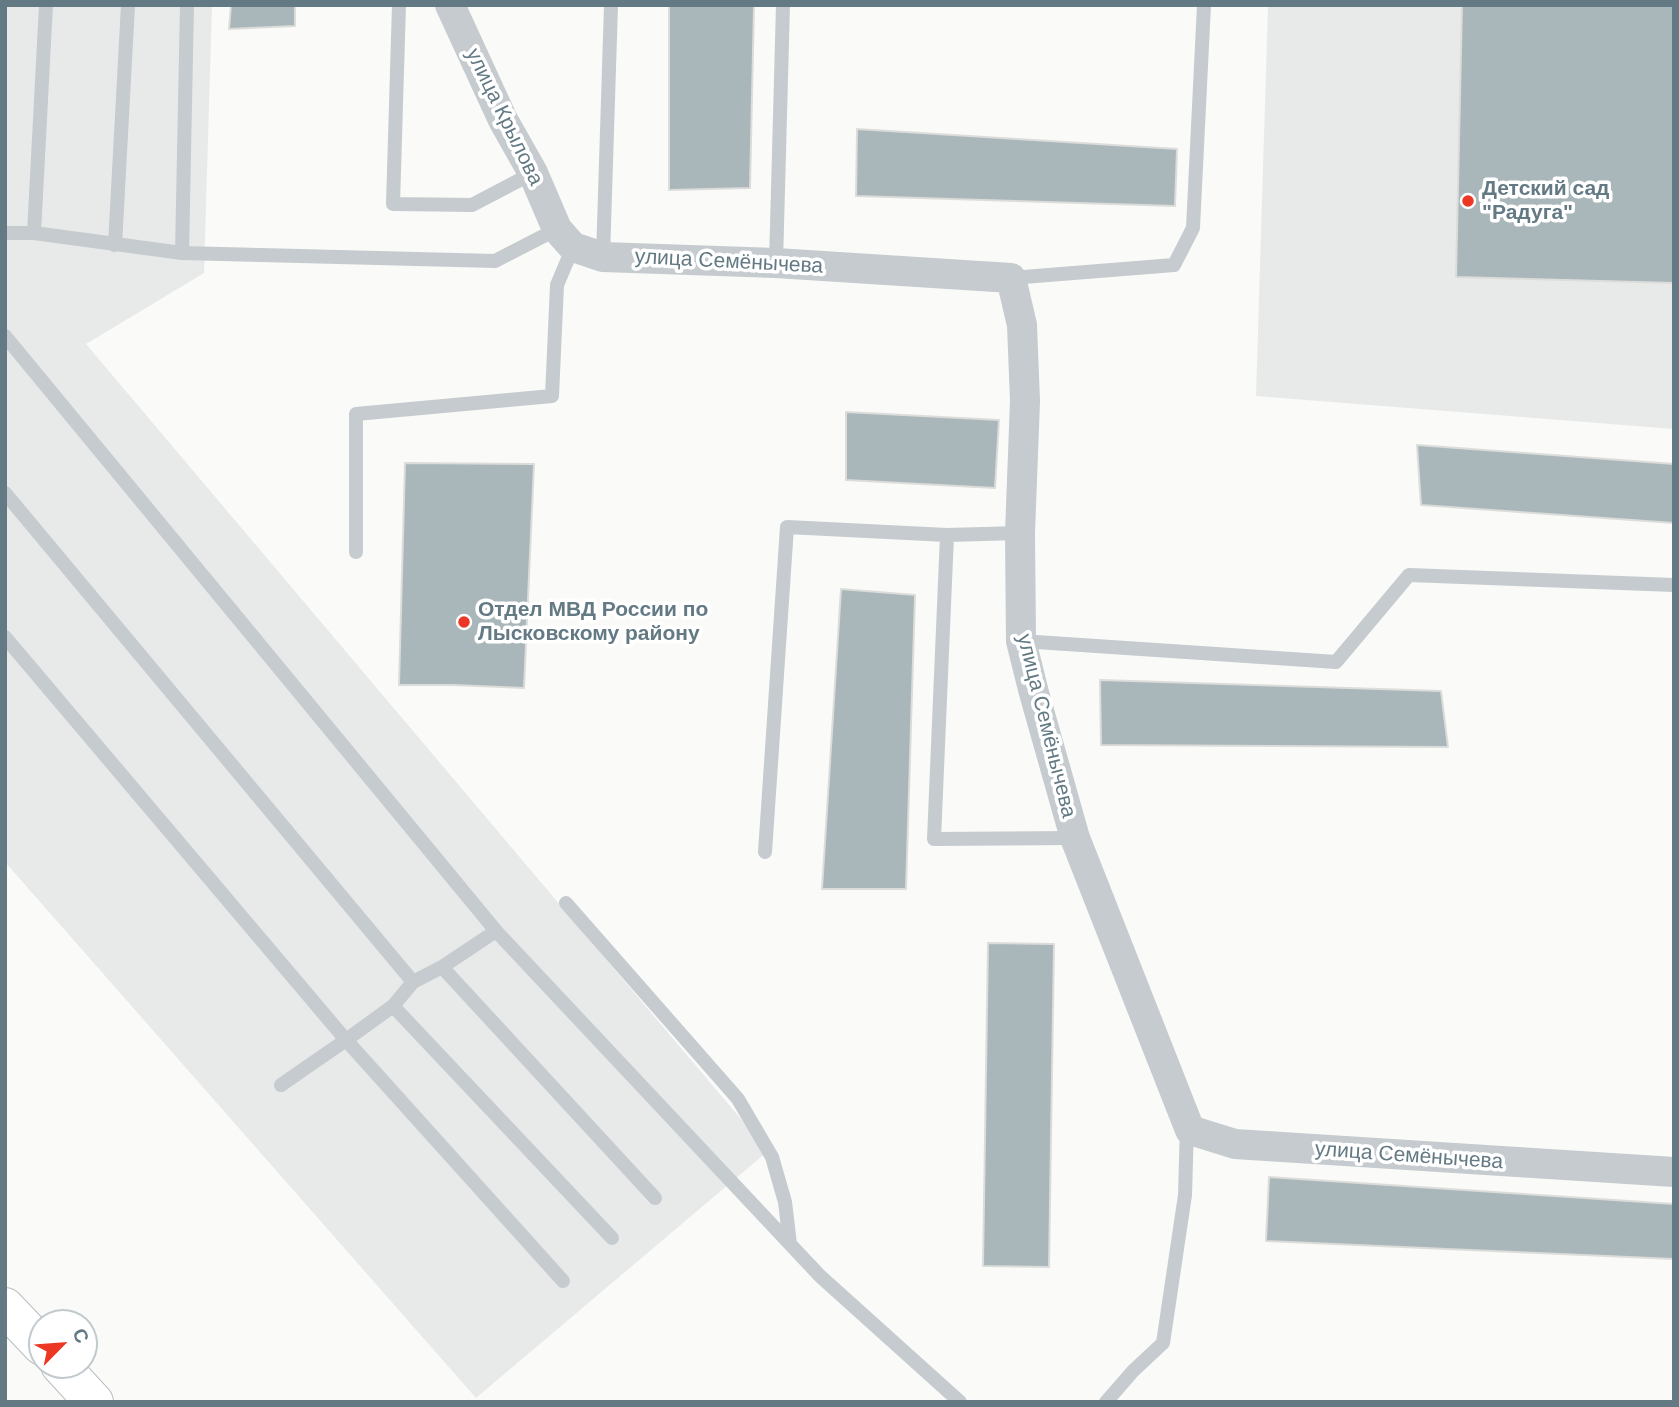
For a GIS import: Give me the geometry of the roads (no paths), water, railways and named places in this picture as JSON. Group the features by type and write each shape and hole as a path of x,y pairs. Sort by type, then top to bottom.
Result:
{"highway":[{"path":"5,1307 28,1331"},
{"path":"73,1379 94,1402"}],"street":[{"name":"улица Крылова","path":"450,5 503,120 565,238"},
{"name":"улица Семёнычева","path":"565,238 603,257 776,263 1011,278 1022,324 1025,401 1020,533 1021,641 1074,838 1190,1130 1235,1144 1674,1172"}],"lane":[{"path":"34,233 46,5"},
{"path":"115,245 128,5"},
{"path":"182,253 187,5"},
{"path":"399,5 393,204 472,205 533,173"},
{"path":"603,257 611,5"},
{"path":"776,263 783,5"},
{"path":"1011,278 1174,265 1194,228 1204,5"},
{"path":"5,233 34,233 182,253 495,261 565,238 557,285 552,396 356,414 356,552"},
{"path":"5,336 496,930 820,1276 960,1402"},
{"path":"5,493 413,982"},
{"path":"765,852 787,527 947,535 1020,533"},
{"path":"947,535 934,839 1074,838"},
{"path":"1021,641 1336,662 1409,575 1674,585"},
{"path":"5,637 346,1040 563,1281"},
{"path":"566,903 738,1099 772,1157 785,1202 790,1244"},
{"path":"281,1085 393,1006 413,982 442,967 496,930"},
{"path":"442,967 655,1198"},
{"path":"393,1006 612,1238"},
{"path":"1106,1402 1133,1371 1163,1343 1185,1195 1187,1121"}],"place":[{"name":"Детский сад \"Радуга\"","path":"1468,201"},
{"name":"Отдел МВД России по Лысковскому району","path":"464,622"}]}
